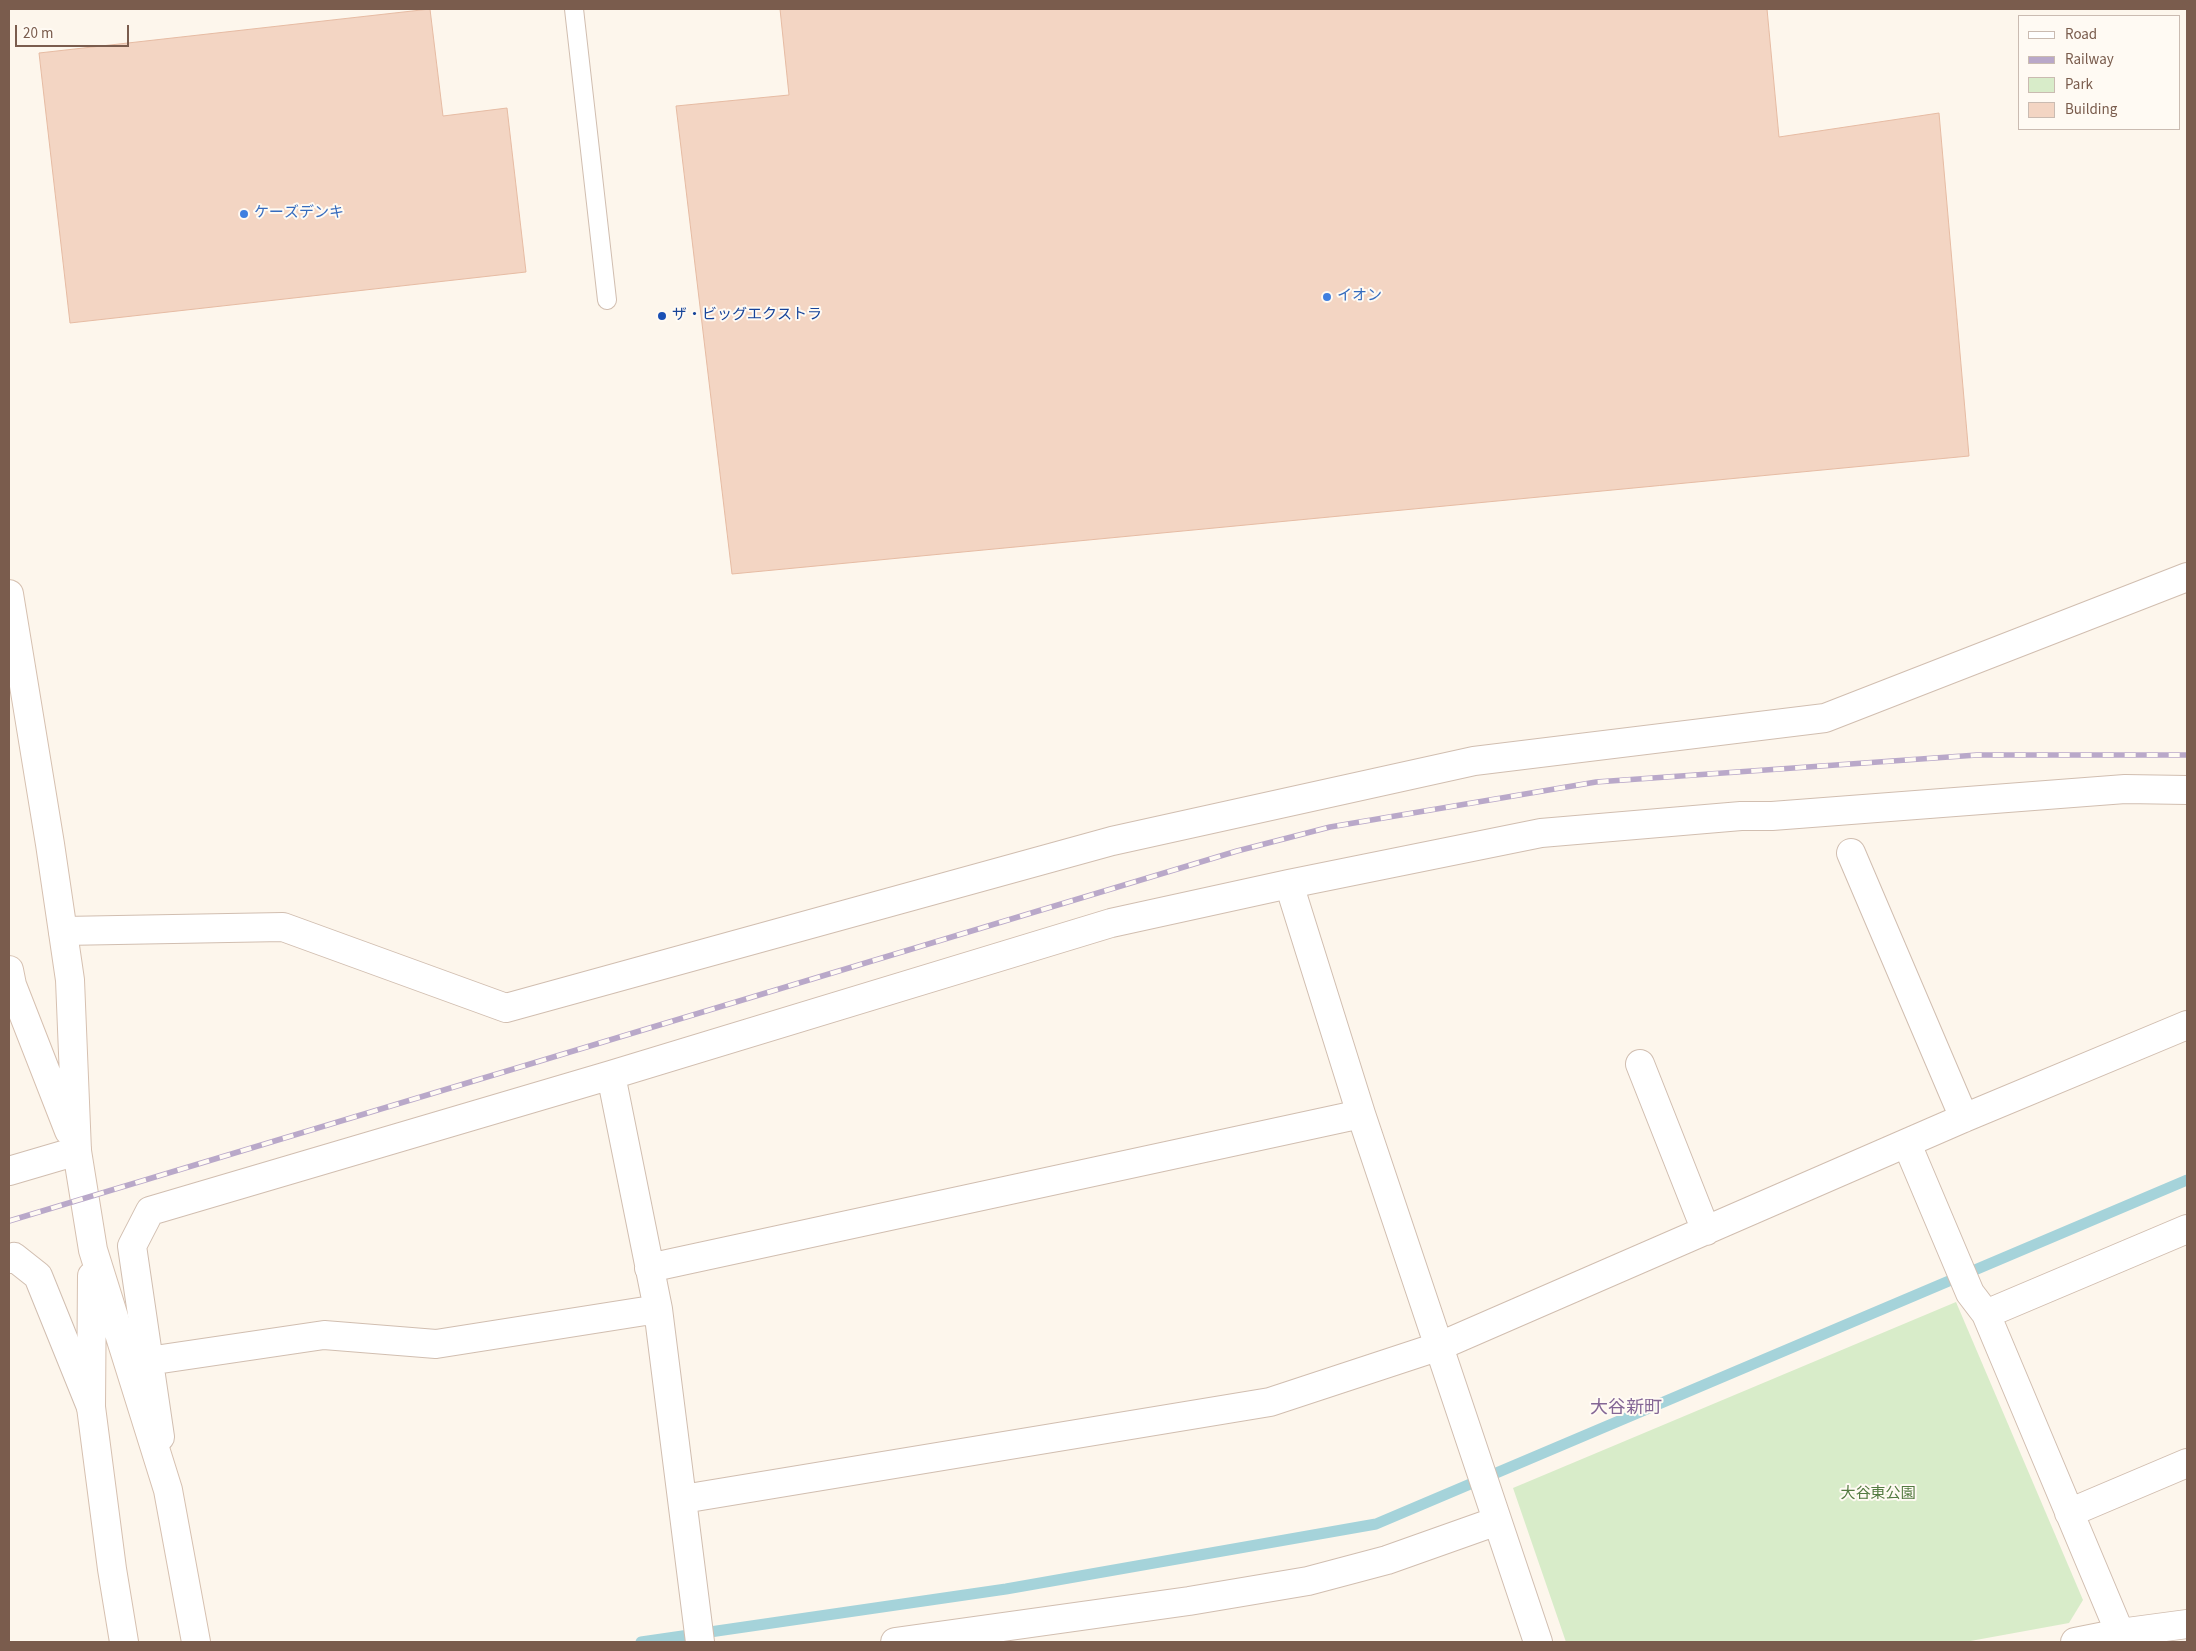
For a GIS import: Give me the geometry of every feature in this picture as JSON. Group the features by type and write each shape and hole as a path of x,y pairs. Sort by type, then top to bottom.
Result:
{"street":[{"path":"63,931 283,927 506,1008 1112,841 1474,760 1825,718 2187,577"},
{"path":"9,594 70,980 77,1151 93,1250 168,1490"},
{"path":"196,1642 168,1490 132,1246 150,1211 611,1075 1111,922 1289,884 1541,833 1742,816 1772,816 2125,790 2187,790"},
{"path":"1851,853 1964,1118"},
{"path":"1289,884 1361,1114 1538,1642"},
{"path":"9,970 12,985 77,1151"},
{"path":"683,1499 1270,1402 1440,1346 1964,1118 2187,1025"},
{"path":"1640,1064 1706,1231"},
{"path":"611,1075 658,1309 683,1499 694,1609 700,1642"},
{"path":"649,1268 1361,1114"},
{"path":"1907,1144 1970,1293 1986,1314 2120,1633"},
{"path":"9,1171 77,1151"},
{"path":"1986,1314 2187,1229"},
{"path":"93,1250 91,1407 112,1569 124,1642"},
{"path":"9,1259 14,1257 38,1276 91,1407"},
{"path":"148,1361 324,1335 436,1344 658,1309"},
{"path":"2069,1513 2187,1464"},
{"path":"895,1642 1189,1601 1308,1581 1387,1560 1497,1521"},
{"path":"2075,1642 2120,1633 2187,1624"}],"lane":[{"path":"574,9 607,300"}],"green space":[{"name":"大谷東公園","path":"1956,1302 2083,1600 2069,1623 1965,1642 1566,1642 1513,1488"}],"building":[{"path":"430,9 443,116 507,108 526,272 70,323 39,53"},
{"name":"イオン","path":"780,9 1767,9 1779,137 1939,113 1969,456 732,574 676,106 789,95"}],"waterway":[{"path":"641,1642 1006,1589 1376,1524 2187,1180"}],"railway":[{"path":"9,1221 1237,851 1330,827 1596,782 1977,755 2187,755"}],"place":[{"name":"ケーズデンキ","path":"244,214"},
{"name":"イオン","path":"1327,297"},
{"name":"ザ・ビッグエクストラ","path":"662,316"}],"district":[{"name":"大谷新町","path":"1626,1409"}]}
